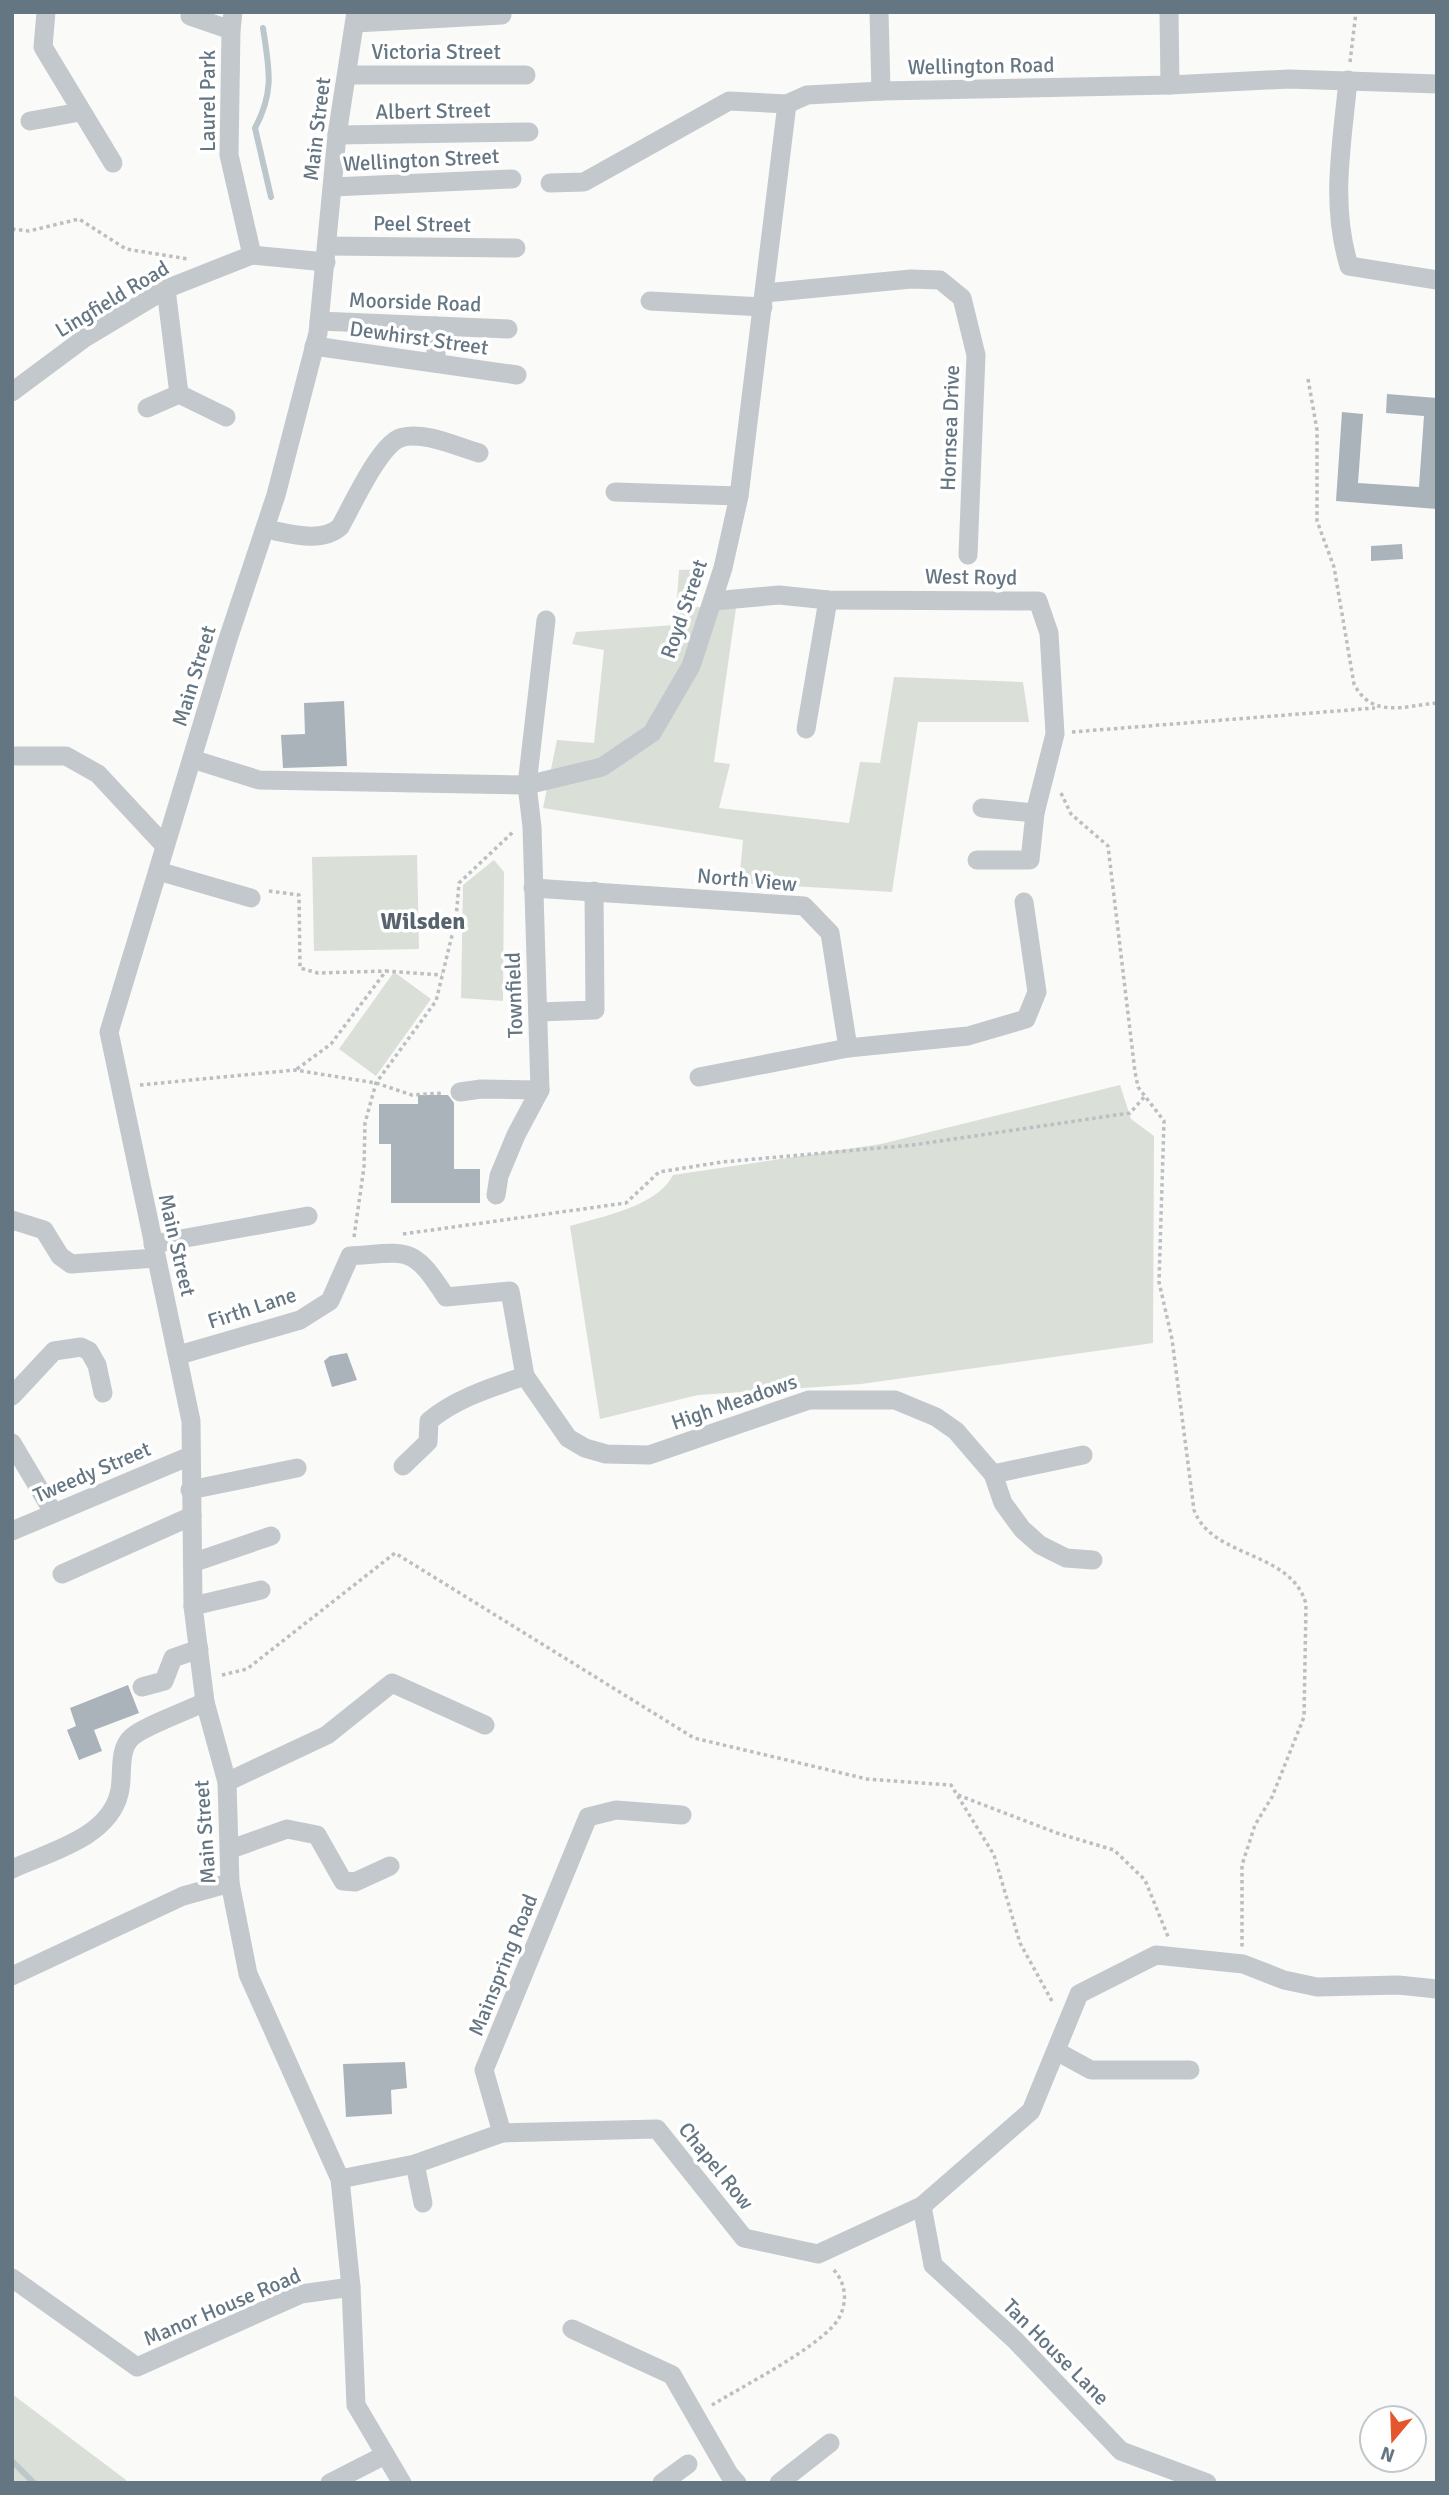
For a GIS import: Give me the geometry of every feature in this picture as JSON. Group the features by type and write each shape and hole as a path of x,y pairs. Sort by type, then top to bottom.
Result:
{"street":[{"path":"46,12 43,47 113,163"},
{"path":"879,12 881,91"},
{"path":"1170,12 1170,85"},
{"path":"356,18 502,15"},
{"name":"Laurel Park","path":"190,16 232,21 229,155 252,255"},
{"name":"Main Street","path":"356,18 337,135 327,254 314,346 265,529 109,1032 191,1422 190,1490 195,1562 193,1606 205,1702 227,1782 230,1883 248,1974 340,2179 351,2287 356,2405 402,2483"},
{"name":"Victoria Street","path":"347,75 526,75"},
{"path":"1348,80 1337,200 1339,232 1349,266 1437,280"},
{"name":"Wellington Road","path":"550,183 584,182 729,101 787,104 807,95 881,91 1348,80 1437,84"},
{"name":"Royd Street","path":"192,759 259,780 527,785 602,767 652,733 691,666 713,601 739,496 787,104"},
{"path":"30,121 80,112"},
{"name":"Albert Street","path":"337,135 529,132"},
{"name":"Wellington Street","path":"333,187 512,179"},
{"name":"Peel Street","path":"327,254 516,248"},
{"name":"Lingfield Road","path":"12,392 86,337 166,289 252,255 327,254"},
{"name":"Hornsea Drive","path":"650,301 764,300 911,279 940,280 962,298 976,355 968,555"},
{"path":"166,289 179,394"},
{"name":"Moorside Road","path":"319,321 508,329"},
{"path":"436,326 436,363"},
{"name":"Dewhirst Street","path":"314,346 517,375"},
{"path":"147,408 179,394 226,417"},
{"path":"265,529 308,536 332,535 340,527 384,451 400,438 423,438 479,453"},
{"path":"615,492 739,496"},
{"name":"West Royd","path":"713,601 779,595 828,600 1038,601 1049,633 1055,734 1035,813 1030,860 977,860"},
{"path":"806,729 828,600"},
{"name":"Townfield","path":"496,1195 499,1176 516,1135 540,1090 532,827 527,785 546,620"},
{"path":"12,756 66,756 98,774 165,846"},
{"path":"982,808 1035,813"},
{"path":"158,871 251,898"},
{"name":"North View","path":"533,888 804,906 831,933 848,1048"},
{"path":"538,1012 595,1010 594,891"},
{"path":"699,1077 848,1048 968,1036 1026,1019 1037,992 1024,902"},
{"path":"460,1092 481,1089 540,1090"},
{"path":"12,1220 44,1230 60,1256 71,1264 154,1251 308,1216"},
{"path":"350,1256 410,1254 424,1264 446,1297 510,1291 525,1376 438,1413 429,1420 428,1441 403,1466"},
{"name":"Firth Lane","path":"179,1356 300,1320 330,1301 350,1256"},
{"path":"12,1396 54,1351 82,1347 89,1350 97,1365 103,1393"},
{"name":"High Meadows","path":"525,1376 568,1438 606,1454 649,1455 808,1400 895,1400 936,1417 956,1431 993,1474 1003,1503 1022,1529 1040,1545 1066,1558 1093,1560"},
{"path":"12,1443 53,1512"},
{"path":"993,1474 1083,1455"},
{"name":"Tweedy Street","path":"12,1531 190,1456"},
{"path":"190,1490 297,1468"},
{"path":"62,1574 192,1516"},
{"path":"195,1562 271,1535"},
{"path":"193,1606 261,1590"},
{"path":"142,1687 164,1681 169,1676 173,1658 199,1649"},
{"path":"227,1782 327,1735 392,1684 485,1726"},
{"path":"12,1869 91,1833 110,1816 119,1794 123,1754 131,1737 205,1702"},
{"name":"Mainspring Road","path":"502,2133 484,2070 588,1816 616,1810 682,1815"},
{"path":"231,1849 287,1829 317,1835 343,1881 355,1882 390,1866"},
{"path":"12,1976 183,1896 230,1883"},
{"path":"818,2254 922,2206 1031,2112 1058,2052 1079,1994 1156,1955 1243,1964 1284,1980 1317,1987 1398,1985 1437,1989"},
{"path":"1058,2052 1091,2070 1190,2070"},
{"name":"Chapel Row","path":"340,2179 415,2164 502,2133 657,2129 744,2238 818,2254"},
{"path":"415,2164 423,2203"},
{"name":"Tan House Lane","path":"922,2206 933,2265 1015,2340 1121,2451 1207,2483"},
{"name":"Manor House Road","path":"12,2278 137,2367 301,2294 351,2287"},
{"path":"572,2329 672,2375 737,2483"},
{"path":"779,2483 830,2443"},
{"path":"330,2483 385,2455"},
{"path":"662,2483 688,2464"}],"path":[{"path":"1348,80 1356,12"},
{"path":"12,229 29,231 79,219 126,249 190,259"},
{"path":"1308,379 1317,430 1317,520 1334,567 1354,684 1360,697 1377,708"},
{"path":"1055,734 1437,703"},
{"path":"1047,766 1071,814 1108,846 1138,1087 1164,1121 1159,1282 1172,1339 1194,1510 1199,1523 1211,1535 1251,1553 1293,1579 1301,1588 1306,1604 1304,1717 1272,1797 1255,1825 1242,1865 1240,1914 1243,1964"},
{"path":"350,1256 364,1167 365,1123 376,1083 436,1001 456,919 459,883 514,831 532,827"},
{"path":"251,898 255,890 299,894 300,968 318,973 386,971 442,975"},
{"path":"295,1070 331,1044 386,971"},
{"path":"119,1087 295,1070 376,1083 412,1095 460,1092"},
{"path":"394,1235 626,1203 659,1172 722,1162 913,1145 1130,1113 1145,1096"},
{"path":"202,1679 247,1669 396,1553 694,1738 867,1779 951,1785 994,1855 1020,1943 1066,2027"},
{"path":"956,1794 1057,1833 1114,1850 1145,1880 1177,1957"},
{"path":"695,2415 819,2339 838,2320 846,2298 839,2275 818,2254"}],"shaded area":[{"path":"706,569 692,607 736,608 714,762 730,764 719,808 849,823 860,762 880,763 894,677 1023,682 1029,722 918,722 892,892 739,883 743,840 543,808 557,740 594,743 604,650 572,644 576,632 675,625 679,570"},
{"path":"417,855 419,949 314,951 312,857"},
{"path":"494,860 504,872 503,1001 461,998 463,885"},
{"path":"394,972 431,999 376,1076 339,1049"},
{"path":"1120,1085 1131,1119 1154,1136 1153,1343 861,1384 698,1395 600,1419 570,1226 628,1209 655,1195 666,1186 673,1175 881,1144"},
{"path":"12,2394 126,2480 128,2483 12,2483"}],"building":[{"path":"1387,394 1437,398 1437,509 1336,501 1342,412 1363,414 1358,483 1419,487 1424,416 1386,413"},
{"path":"1402,544 1403,559 1371,561 1371,546"},
{"path":"344,701 347,766 283,768 281,735 305,734 304,703"},
{"path":"418,1095 448,1095 454,1103 454,1169 480,1169 480,1203 391,1203 391,1144 379,1144 379,1104 418,1104"},
{"path":"347,1353 357,1380 332,1387 324,1361 330,1356"},
{"path":"128,1685 139,1713 94,1730 102,1751 79,1760 67,1730 76,1726 70,1708"},
{"path":"405,2062 407,2088 391,2090 392,2114 346,2117 343,2064"}],"waterway":[{"path":"263,28 269,79 266,102 255,128 271,197"},
{"path":"12,2461 34,2483"}],"district":[{"name":"Wilsden","path":"423,921"}]}
